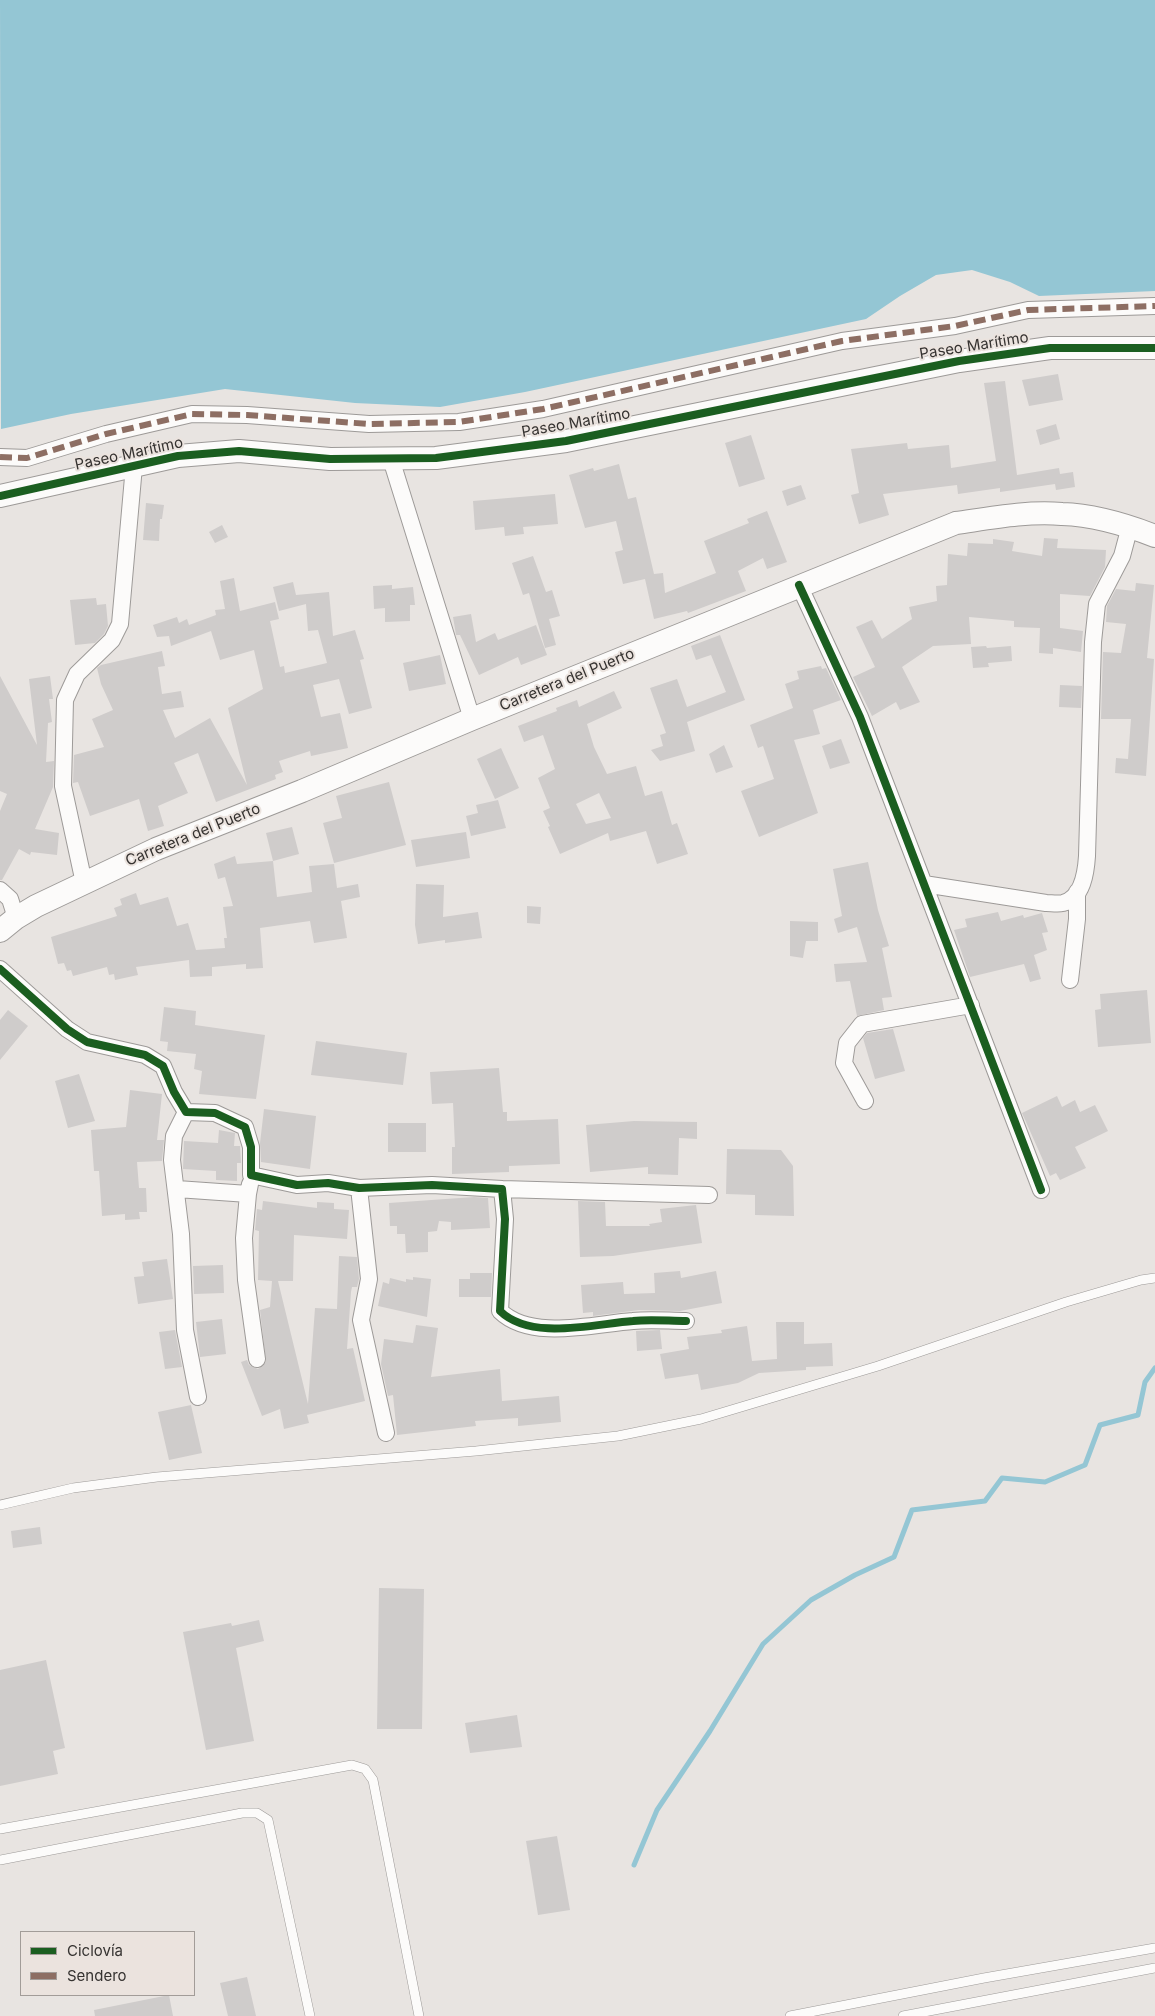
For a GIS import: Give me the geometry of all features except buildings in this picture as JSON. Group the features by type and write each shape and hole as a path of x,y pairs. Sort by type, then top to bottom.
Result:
{"main road":[{"name":"Paseo Marítimo","path":"0,496 178,456 239,452 330,459 436,458 566,441 959,361 1050,348 1155,348"},
{"name":"Carretera del Puerto","path":"8,924 84,883 156,848 302,791 472,719 956,523 1006,516 1063,514 1130,526 1155,536"}],"street":[{"path":"0,457 27,458 106,434 192,414 247,415 369,424 459,422 543,410 842,340 955,326 1028,310 1155,306"},
{"path":"391,459 472,719"},
{"path":"84,883 63,786 65,700 77,674 112,640 120,624 134,466"},
{"path":"924,884 1046,903 1064,903 1078,892 1085,879 1088,856 1093,642 1097,604 1122,556 1130,526"},
{"path":"799,585 860,716 1041,1190"},
{"path":"0,890 10,899 8,924"},
{"path":"1070,980 1077,920 1078,892"},
{"path":"0,969 66,1029 87,1042 145,1055 164,1066 174,1092 186,1112"},
{"path":"865,1101 844,1063 847,1043 862,1024 971,1005"},
{"path":"186,1112 215,1113 245,1127 251,1147 251,1175 244,1238 257,1359"},
{"path":"186,1112 174,1136 172,1160 176,1189 185,1330 198,1397"},
{"path":"251,1175 297,1185 328,1183 359,1188 432,1185 709,1195"},
{"path":"359,1188 369,1279 361,1320 386,1433"},
{"path":"176,1189 248,1194"},
{"path":"502,1189 505,1219 500,1310 509,1319 524,1326 560,1328 636,1320 686,1321"}],"lane":[{"path":"0,1505 73,1488 157,1477 618,1436 701,1419 878,1366 1066,1302 1141,1280 1155,1278"},
{"path":"0,1828 352,1765 365,1769 373,1780 419,2016"},
{"path":"0,1860 242,1813 257,1813 268,1820 310,2016"},
{"path":"790,2016 803,2015 984,1978 1155,1948"},
{"path":"903,2016 1155,1968"}],"water":[{"path":"0,0 1155,0 1155,291 1039,296 1010,282 972,270 936,275 866,319 525,392 440,407 355,403 225,389 71,414 1,429"}],"waterway":[{"path":"634,1865 657,1810 710,1731 763,1644 811,1600 855,1575 894,1557 912,1510 985,1501 1002,1478 1045,1482 1085,1465 1100,1425 1138,1415 1145,1382 1155,1368"}],"marked path":[{"path":"0,457 27,458 106,434 192,414 247,415 369,424 459,422 543,409 842,341 955,326 1028,310 1155,306"}],"cycle path":[{"path":"0,496 178,456 239,451 330,459 436,458 566,441 959,361 1050,348 1155,348"},
{"path":"799,585 860,717 1041,1190"},
{"path":"0,969 67,1029 87,1042 145,1055 163,1066 174,1092 186,1112 215,1113 245,1127 251,1147 251,1175 297,1185 328,1183 359,1188 432,1185 502,1189 505,1219 500,1311 513,1320 528,1326 545,1328 582,1327 639,1320 686,1321"}]}
